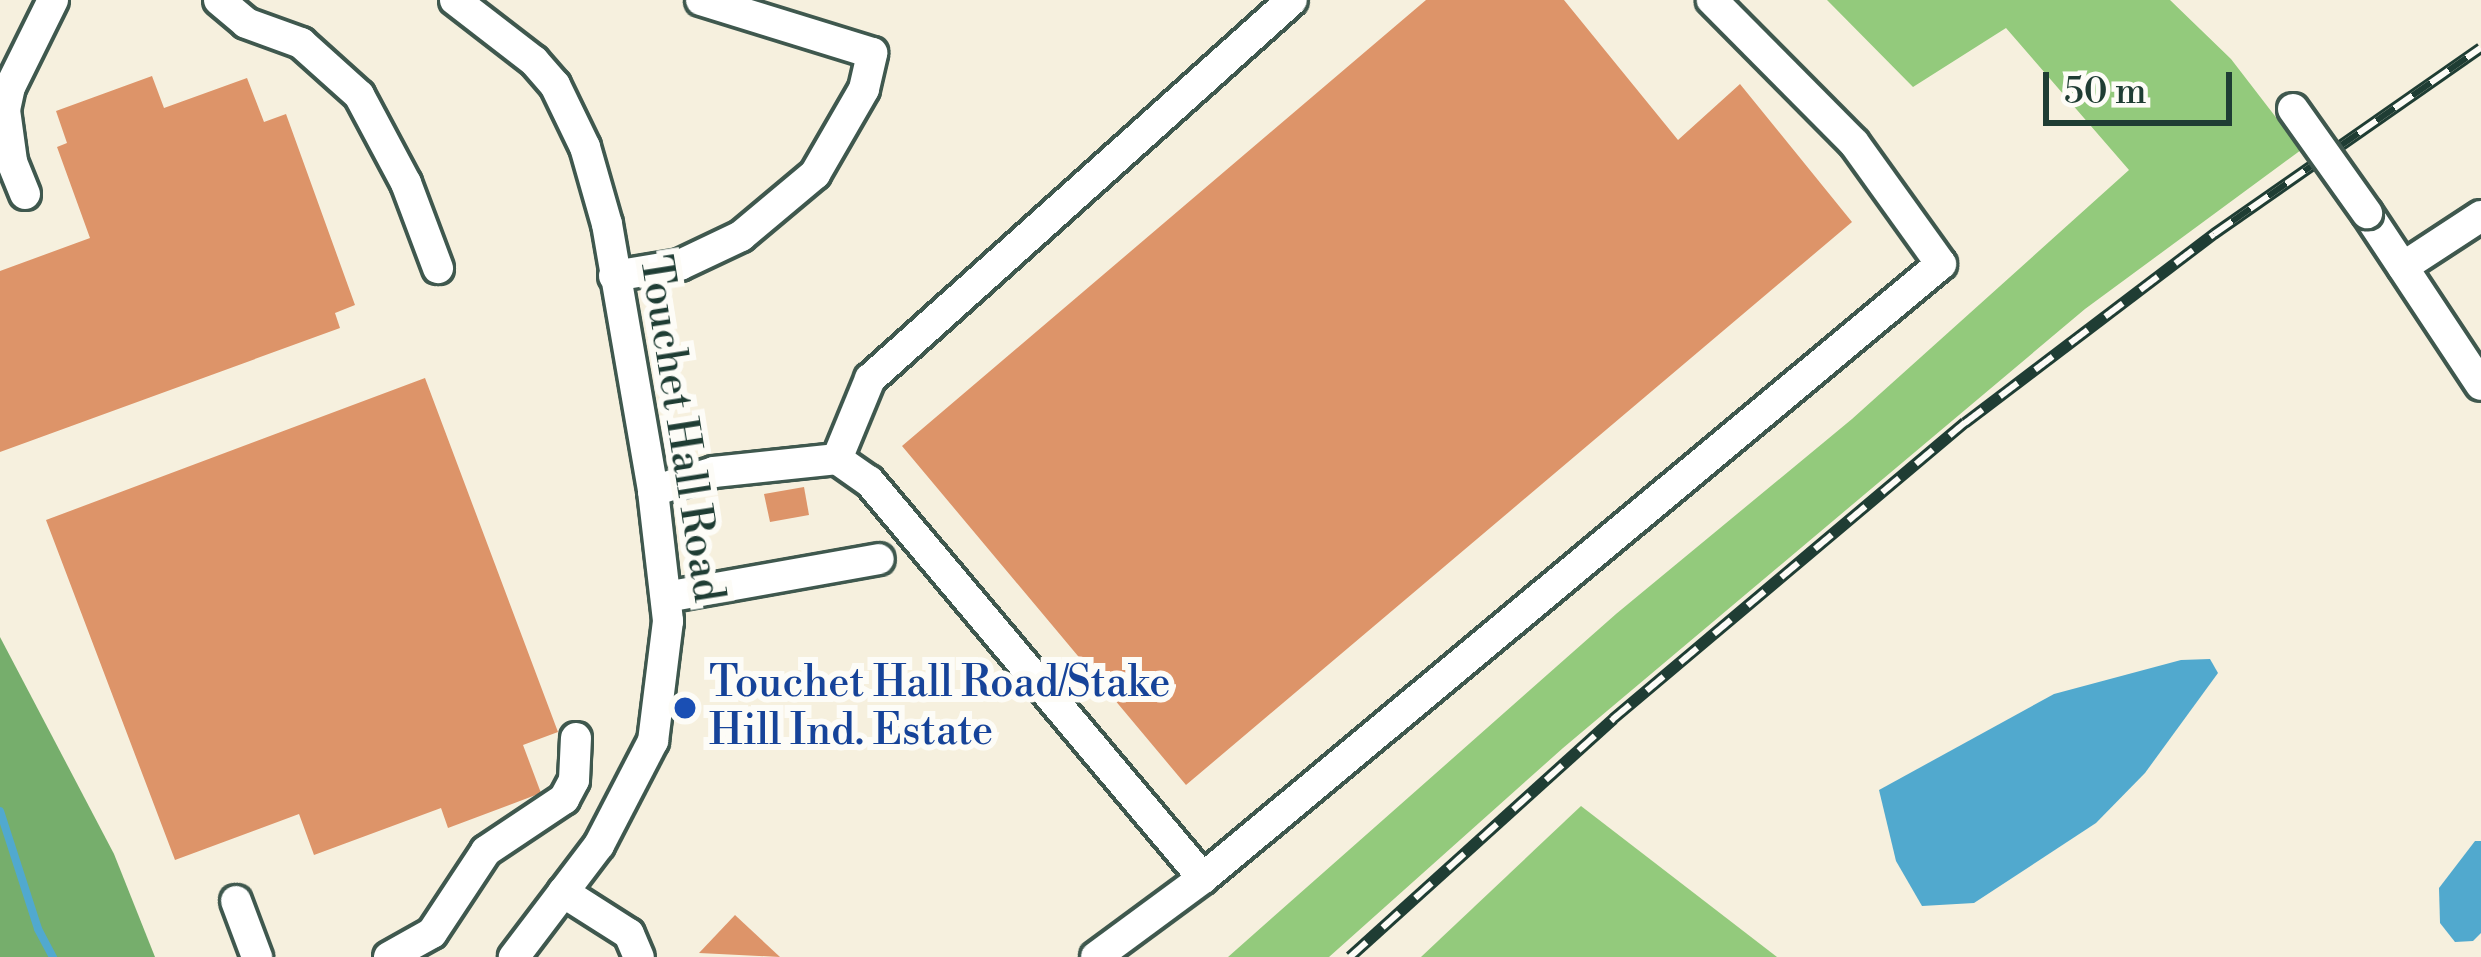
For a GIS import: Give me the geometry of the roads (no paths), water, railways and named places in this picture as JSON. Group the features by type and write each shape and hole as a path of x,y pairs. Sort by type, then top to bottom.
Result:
{"street":[{"path":"25,194 12,161 5,110 10,88 53,0"},
{"path":"219,0 246,22 301,43 359,95 406,183 438,268"},
{"name":"Touchet Hall Road","path":"455,0 534,61 564,99 598,185 653,491 666,597 653,741 625,802 514,957"},
{"path":"614,276 680,265 754,226 814,174 864,89 872,52 701,0"},
{"path":"837,459 870,379 1292,0"},
{"path":"1096,957 1203,878 1941,264 1854,143 1712,0"},
{"path":"2293,109 2481,385"},
{"path":"2403,267 2481,217"},
{"path":"653,491 713,472 837,459 869,481 1203,878"},
{"path":"666,597 879,559"},
{"path":"389,957 432,933 494,844 564,799 574,780 576,738"},
{"path":"563,892 629,934 639,957"},
{"path":"236,901 257,957"}],"water":[{"path":"2210,659 2218,673 2145,773 2096,823 1974,903 1922,906 1896,861 1879,790 2054,694 2181,660"},
{"path":"2475,841 2481,841 2481,933 2473,941 2455,942 2440,923 2439,888"}],"waterway":[{"path":"0,811 38,929 53,957"}],"railway":[{"path":"1350,957 1613,719 1965,423 2214,234 2481,48"}],"place":[{"name":"Touchet Hall Road/Stake Hill Ind. Estate","path":"685,708"}]}
